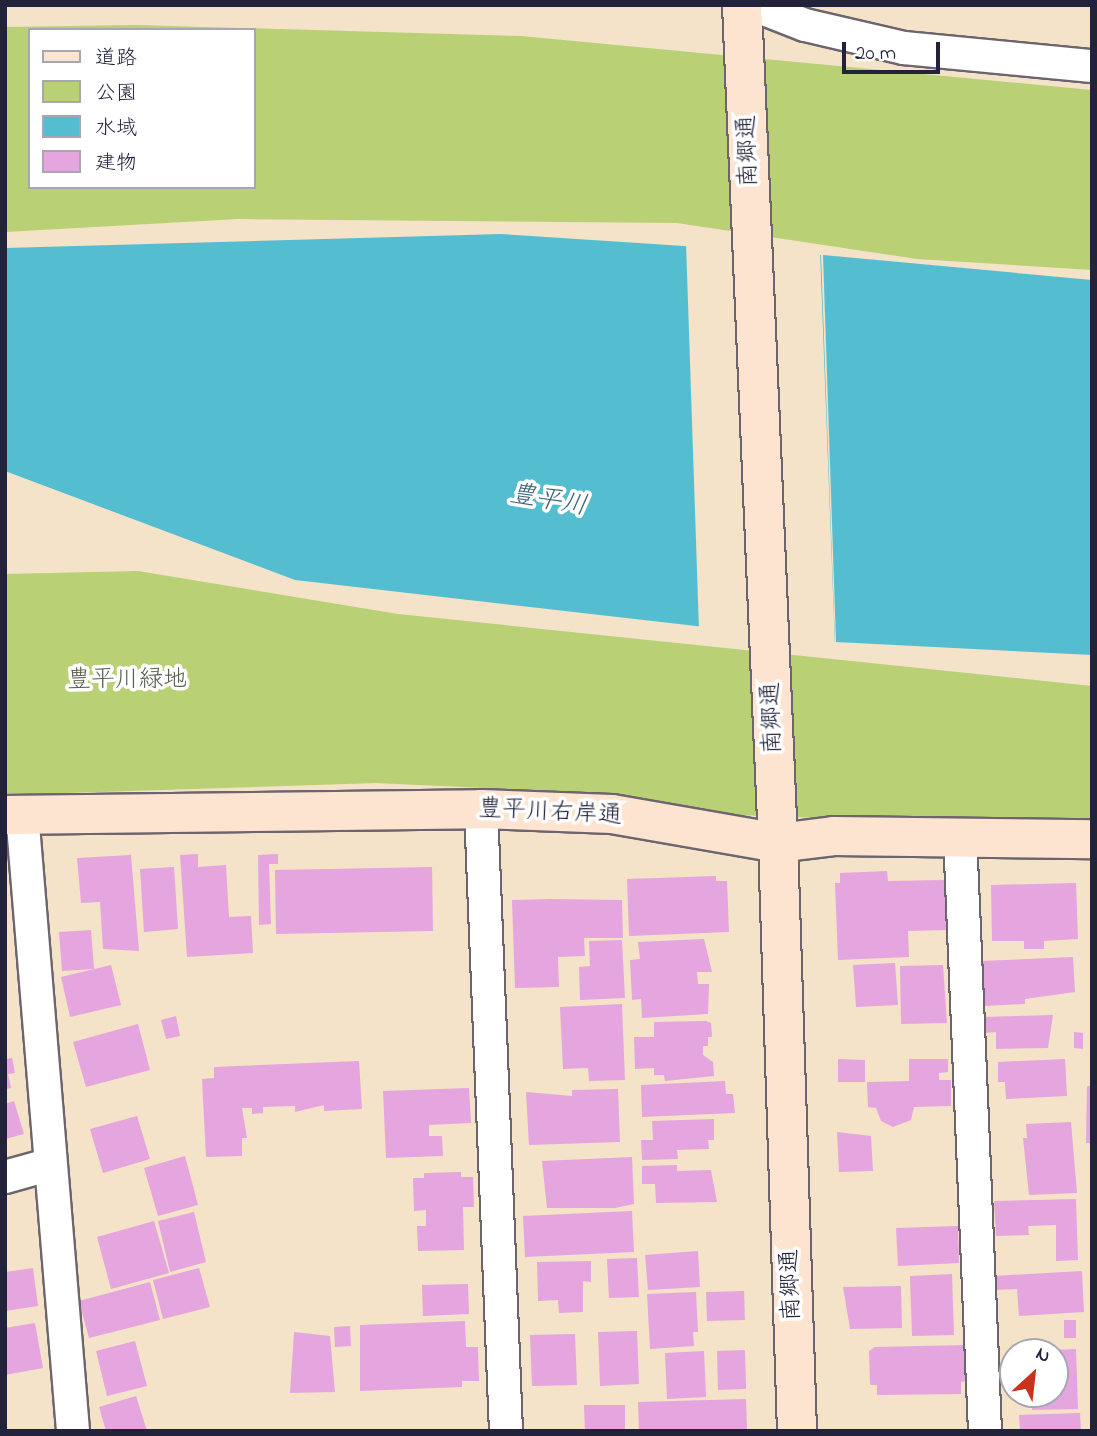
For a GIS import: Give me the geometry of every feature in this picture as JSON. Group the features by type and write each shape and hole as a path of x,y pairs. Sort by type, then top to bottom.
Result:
{"street":[{"name":"南郷通","path":"742,5 778,843 797,1431"},
{"path":"754,5 805,25 904,48 1092,66"},
{"path":"481,809 506,1431"},
{"name":"豊平川右岸通","path":"14,814 481,809 612,814 778,843 834,836 960,835 1092,839"},
{"path":"14,814 73,1431"},
{"path":"960,835 985,1431"},
{"path":"5,1177 48,1165"}],"green space":[{"path":"136,25 241,28 28,28 28,189 256,189 256,28 521,36 1092,90 1092,270 917,259 677,223 238,219 5,232 5,27"},
{"name":"豊平川緑地","path":"138,571 398,614 1092,686 1092,827 704,814 570,792 376,783 5,795 5,574"}],"water":[{"name":"豊平川","path":"501,234 821,255 835,642 295,580 5,471 5,248"},
{"path":"823,255 1092,280 1092,655 836,642"}],"pier":[{"path":"686,243 820,251 835,646 699,630"}],"building":[{"path":"198,854 198,867 226,865 229,917 251,916 253,953 187,957 180,855"},
{"path":"278,854 278,864 269,864 271,924 259,925 258,855"},
{"path":"131,855 139,951 103,949 100,902 81,903 77,858"},
{"path":"174,867 178,929 144,932 140,869"},
{"path":"432,867 433,931 276,934 275,870"},
{"path":"887,871 888,881 946,880 948,930 908,931 909,957 838,960 835,883 840,883 840,873"},
{"path":"716,876 716,881 727,881 729,932 629,936 627,879"},
{"path":"1076,883 1078,939 1044,941 1044,949 1024,949 1024,941 992,941 991,885"},
{"path":"512,900 622,900 623,938 584,938 585,956 558,957 559,987 515,988"},
{"path":"91,930 94,969 62,971 59,932"},
{"path":"704,939 712,972 697,972 698,984 709,984 708,1014 642,1018 641,999 632,1000 630,960 640,959 638,942"},
{"path":"622,940 625,998 580,1000 579,967 590,966 589,941"},
{"path":"1073,957 1075,992 1025,999 1025,1004 983,1006 981,961"},
{"path":"895,963 898,1005 856,1007 853,965"},
{"path":"111,965 121,1005 70,1017 61,977"},
{"path":"943,965 947,1023 901,1024 900,966"},
{"path":"622,1004 625,1080 589,1081 588,1068 563,1069 560,1007"},
{"path":"1053,1015 1048,1048 996,1049 996,1032 984,1033 983,1017"},
{"path":"176,1016 180,1036 166,1039 161,1020"},
{"path":"654,1022 711,1023 712,1037 708,1037 708,1046 703,1046 703,1055 713,1062 714,1076 665,1081 664,1075 654,1075 654,1068 635,1069 634,1037 654,1037"},
{"path":"138,1024 150,1070 86,1087 73,1042"},
{"path":"1074,1032 1083,1033 1083,1049 1074,1048"},
{"path":"12,1058 15,1073 8,1074 11,1088 5,1089 5,1059"},
{"path":"838,1059 865,1060 865,1082 838,1082"},
{"path":"909,1059 948,1059 948,1072 939,1073 939,1080 951,1080 951,1106 914,1107 911,1120 893,1127 881,1121 876,1108 868,1107 867,1082 909,1081"},
{"path":"1065,1059 1067,1096 1006,1099 1005,1082 998,1082 998,1062"},
{"path":"359,1061 362,1109 324,1111 324,1105 295,1112 295,1106 263,1107 263,1113 252,1114 252,1108 242,1108 247,1138 242,1138 242,1156 206,1157 202,1079 214,1078 214,1067"},
{"path":"725,1081 726,1094 733,1094 735,1113 642,1117 641,1085"},
{"path":"1087,1086 1092,1086 1092,1143 1086,1143"},
{"path":"469,1088 471,1123 429,1125 429,1136 442,1136 443,1156 386,1158 383,1091"},
{"path":"618,1089 620,1142 529,1145 526,1092 572,1096 572,1090"},
{"path":"14,1101 24,1134 5,1139 5,1104"},
{"path":"137,1116 150,1159 103,1173 90,1129"},
{"path":"714,1119 714,1140 708,1140 709,1149 677,1150 678,1159 642,1160 641,1140 653,1140 652,1121"},
{"path":"1071,1122 1077,1193 1029,1195 1023,1138 1027,1138 1026,1124"},
{"path":"837,1132 871,1136 873,1171 839,1172"},
{"path":"185,1156 198,1205 158,1216 144,1168"},
{"path":"632,1157 634,1204 615,1208 547,1208 542,1161"},
{"path":"677,1165 677,1171 711,1170 717,1202 656,1203 655,1184 642,1184 642,1166"},
{"path":"461,1172 461,1177 473,1177 474,1207 463,1207 464,1250 418,1251 417,1226 426,1226 426,1210 414,1211 413,1178 424,1178 424,1173"},
{"path":"1076,1199 1078,1260 1056,1261 1056,1225 1028,1226 1029,1235 996,1236 994,1201"},
{"path":"632,1211 634,1252 525,1257 523,1216"},
{"path":"194,1212 206,1262 170,1272 158,1221"},
{"path":"154,1221 169,1273 111,1289 97,1237"},
{"path":"958,1226 959,1263 898,1266 896,1228"},
{"path":"698,1251 700,1287 648,1290 645,1255"},
{"path":"637,1258 639,1297 609,1298 607,1259"},
{"path":"591,1261 591,1282 583,1281 583,1312 559,1313 558,1300 538,1301 537,1262"},
{"path":"33,1268 38,1306 5,1311 5,1272"},
{"path":"199,1268 210,1307 163,1319 153,1280"},
{"path":"1082,1271 1084,1312 1019,1316 1017,1289 994,1290 993,1276"},
{"path":"952,1274 954,1335 912,1336 910,1276"},
{"path":"150,1282 160,1320 89,1338 79,1301"},
{"path":"468,1284 469,1314 423,1316 422,1285"},
{"path":"901,1286 902,1328 850,1329 843,1287"},
{"path":"744,1291 745,1320 707,1321 706,1292"},
{"path":"696,1292 698,1332 693,1332 694,1346 650,1349 647,1294"},
{"path":"1064,1320 1076,1320 1076,1338 1064,1338"},
{"path":"465,1321 466,1347 478,1347 479,1381 462,1381 462,1387 360,1391 360,1325"},
{"path":"35,1323 43,1368 5,1375 5,1328"},
{"path":"350,1326 351,1346 335,1347 334,1327"},
{"path":"637,1331 639,1384 600,1386 598,1332"},
{"path":"294,1332 330,1336 335,1392 290,1393"},
{"path":"575,1334 577,1385 532,1386 530,1335"},
{"path":"135,1341 147,1386 107,1396 96,1351"},
{"path":"966,1345 967,1381 961,1382 961,1394 877,1395 877,1385 870,1385 869,1351 875,1347"},
{"path":"1069,1349 1076,1349 1078,1409 1032,1410 1069,1408"},
{"path":"745,1350 746,1389 718,1390 717,1351"},
{"path":"704,1351 706,1397 667,1399 665,1353"},
{"path":"136,1396 147,1431 106,1431 99,1407"},
{"path":"746,1399 747,1431 639,1431 638,1402"},
{"path":"584,1405 625,1405 625,1431 585,1431"},
{"path":"1080,1413 1081,1431 1020,1431 1019,1415"}]}
